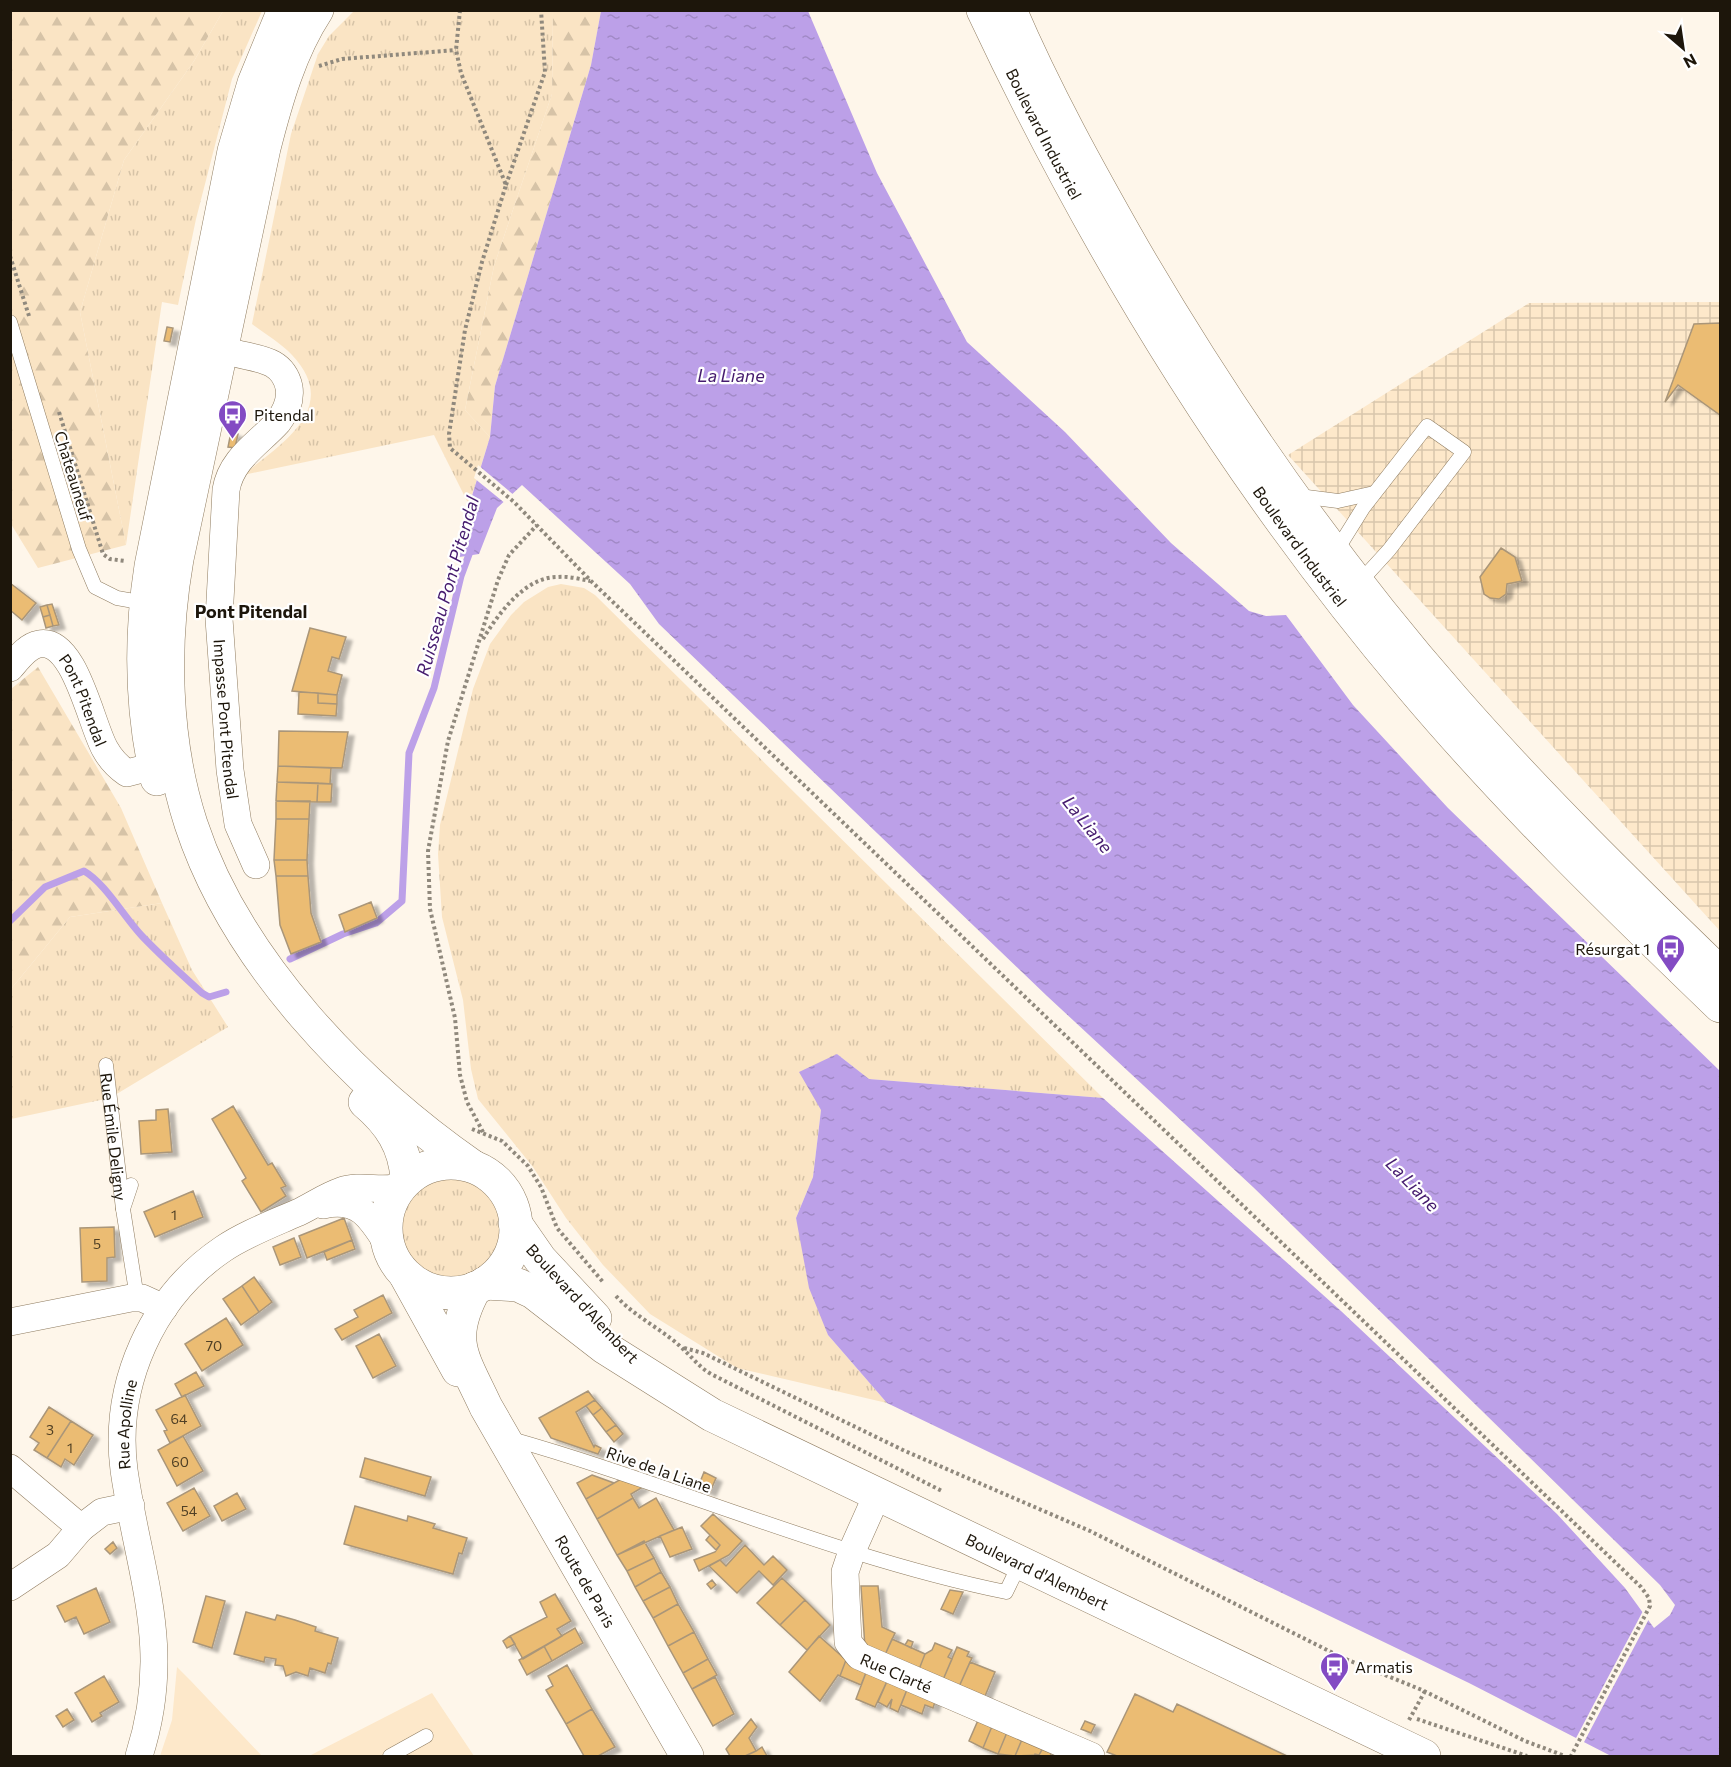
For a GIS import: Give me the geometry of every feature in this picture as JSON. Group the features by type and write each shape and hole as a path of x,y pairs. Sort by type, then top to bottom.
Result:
{"street":[{"path":"285,10 245,109 221,216 145,603 145,694 154,766 162,798 181,850 230,947 295,1033 388,1124 401,1148 403,1183"},
{"path":"317,10 295,52 274,110 177,560 169,627 170,714 176,759 191,824 204,858 234,916 292,1001 365,1077 421,1127 472,1166 488,1174 504,1190 512,1206 516,1223 514,1241 509,1257 499,1272 480,1286 459,1293 442,1292 420,1286 406,1276 394,1260 387,1243 388,1211 403,1183 425,1168 440,1164 472,1166"},
{"name":"Boulevard Industriel","path":"983,10 1040,128 1137,303 1220,433 1340,579 1533,787 1720,973"},
{"name":"Boulevard Industriel","path":"1010,10 1073,142 1185,335 1290,493 1340,579 1410,686 1504,791 1598,888 1720,1005"},
{"path":"221,216 223,260 210,323 214,338 222,348"},
{"name":"Impasse Pont Pitendal","path":"222,348 271,363 284,376 290,393 288,405 279,421 231,472 226,490 219,619 230,770 238,824 256,864"},
{"name":"Pont Pitendal","path":"10,668 36,645 46,644 61,651 72,667 109,754 127,773 154,766"},
{"name":"Rue Apolline","path":"139,1756 151,1709 155,1648 152,1611 123,1453 125,1402 134,1366 164,1308 186,1280 224,1249 342,1190 384,1190 403,1183"},
{"name":"Rue Apolline","path":"304,1209 348,1203 363,1212 387,1243"},
{"name":"Boulevard d'Alembert","path":"516,1223 544,1264 655,1380"},
{"name":"Route de Paris","path":"406,1276 443,1346 486,1407 687,1756"},
{"name":"Boulevard d'Alembert","path":"480,1286 518,1285 532,1292 604,1347 712,1415 878,1495 1013,1578 1424,1756"},
{"name":"Route de Paris","path":"480,1286 460,1320 458,1338 464,1358 486,1407"},
{"path":"10,1322 137,1298 164,1308"},
{"path":"10,1468 81,1528"},
{"name":"Rue Clarté","path":"878,1495 852,1551 844,1582 848,1642 855,1654 1091,1756"},
{"path":"10,1587 58,1555 81,1528 102,1512 131,1506"}],"lane":[{"name":"Chateauneuf","path":"10,322 79,549 96,587 117,598 145,603"},
{"path":"1427,426 1464,453 1389,550 1340,579 1374,493 1427,426"},
{"path":"1290,493 1310,499 1338,501 1374,493"},
{"name":"Rue Émile Deligny","path":"106,1065 123,1209 137,1298"},
{"name":"Rue Émile Deligny","path":"123,1209 131,1185"},
{"name":"Rive de la Liane","path":"503,1436 852,1551 965,1583 1013,1578"},
{"path":"390,1756 426,1736"}],"path":[{"path":"460,10 456,50 461,73 506,185"},
{"path":"541,10 545,72 482,262 465,330 448,442 453,452 514,502 591,581 1645,1592 1650,1606 1572,1754"},
{"path":"315,69 323,64 342,59 456,50"},
{"path":"10,256 32,325"},
{"path":"56,402 103,554 110,559 151,566"},
{"path":"483,1132 467,1102 460,1075 455,1018 430,909 428,867 432,815 454,719 481,644 503,567 517,545 537,525"},
{"path":"481,644 504,609 538,583 556,576 591,581"},
{"path":"465,1127 502,1141 528,1166 541,1187 557,1228 604,1284"},
{"path":"611,1292 648,1325 683,1348 696,1364 711,1374 947,1494"},
{"path":"683,1348 703,1353 905,1451 1090,1532 1343,1658 1425,1691 1525,1741 1564,1756"},
{"path":"1407,1724 1425,1691"},
{"path":"1400,1711 1445,1731 1527,1756"}],"shaded area":[{"path":"1720,302 1720,931 1288,455 1529,303"},
{"path":"177,1667 262,1756 160,1756 172,1720"},
{"path":"432,1693 474,1756 309,1756"}],"green space":[{"path":"11,11 223,11 194,61 124,160 80,312 126,545 38,568 11,524"},
{"path":"223,11 262,11 232,79 196,219 178,305 162,302 126,545 80,312 124,160 194,61"},
{"path":"354,11 553,11 552,94 494,266 465,410 490,437 469,505 434,435 243,475 288,437 300,423 308,408 311,392 306,374 288,351 252,324 291,134 318,54 329,36"},
{"path":"553,11 601,11 591,65 495,386 490,437 465,410 494,266 552,94"},
{"path":"561,584 584,588 595,595 1103,1098 869,1079 837,1054 821,1110 813,1177 796,1218 828,1335 887,1403 737,1368 650,1314 603,1265 566,1218 533,1167 478,1099 471,1069 463,1000 442,917 438,854 440,825 473,689 490,644 511,615 524,602 548,587"},
{"path":"38,667 121,808 162,903 70,917 11,989 11,689"},
{"path":"162,903 192,970 228,1027 110,1098 11,1119 11,989 70,917"},
{"path":"451,1179 461,1180 478,1187 492,1201 499,1218 499,1238 492,1255 478,1269 461,1276 451,1277 441,1276 424,1269 410,1255 403,1238 402,1228 403,1218 410,1201 424,1187 441,1180"}],"water":[{"name":"La Liane","path":"601,11 808,11 877,173 967,342 1065,432 1171,543 1249,611 1266,616 1286,615 1353,705 1448,808 1720,1071 1720,1756 1611,1756 1469,1683 887,1403 828,1335 809,1288 796,1218 813,1177 821,1110 799,1072 837,1054 869,1079 1103,1098 1341,1311 1557,1514 1625,1588 1654,1628 1670,1615 1675,1605 1660,1585 1253,1187 1047,996 659,624 630,584 522,485 497,508 479,554 453,558 490,437 495,386 591,65"}],"pier":[{"path":"478,465 515,496 506,504 474,478"},
{"path":"1644,1609 1650,1617 1583,1744 1575,1740"}],"building":[{"path":"1720,323 1720,415 1678,385 1665,402 1694,324"},
{"path":"167,327 173,328 170,342 164,341"},
{"path":"231,432 238,434 235,448 228,447"},
{"path":"1501,548 1515,557 1522,581 1507,584 1506,594 1499,599 1490,598 1484,594 1480,577"},
{"path":"10,583 36,603 22,620 10,610"},
{"path":"52,604 59,625 53,626 47,605"},
{"path":"47,605 50,615 43,617 40,607"},
{"path":"50,615 53,626 46,628 43,617"},
{"path":"310,628 346,637 339,659 332,657 328,671 342,675 337,695 292,691"},
{"path":"299,692 318,693 318,703 337,704 336,716 298,714"},
{"path":"318,693 337,695 337,704 318,703"},
{"path":"279,731 348,732 342,768 278,766"},
{"path":"278,766 331,768 330,784 277,782"},
{"path":"277,782 318,783 317,802 276,801"},
{"path":"318,783 332,784 331,802 317,802"},
{"path":"276,801 310,801 309,819 276,819"},
{"path":"276,819 309,819 307,860 274,860"},
{"path":"274,860 307,860 308,876 276,876"},
{"path":"276,876 308,876 311,913 321,942 291,954 280,925"},
{"path":"371,902 377,918 345,932 339,915"},
{"path":"233,1106 268,1165 272,1163 286,1186 281,1188 286,1196 261,1212 242,1181 246,1178 212,1119"},
{"path":"168,1109 172,1152 141,1154 139,1121 156,1120 156,1110"},
{"path":"193,1191 203,1217 155,1237 144,1212"},
{"path":"344,1218 352,1240 307,1258 299,1236"},
{"path":"114,1227 115,1257 107,1258 107,1281 82,1282 80,1228"},
{"path":"294,1238 301,1257 280,1265 273,1247"},
{"path":"352,1240 355,1249 327,1260 324,1252"},
{"path":"254,1277 272,1302 259,1312 242,1286"},
{"path":"242,1286 259,1312 241,1325 223,1299"},
{"path":"383,1295 392,1313 342,1340 335,1329 358,1317 354,1310"},
{"path":"226,1318 243,1345 202,1371 185,1344"},
{"path":"379,1334 396,1366 373,1378 356,1346"},
{"path":"196,1372 204,1386 182,1397 175,1384"},
{"path":"588,1391 595,1400 576,1412 594,1447 595,1445 601,1448 598,1454 551,1438 539,1418"},
{"path":"185,1395 201,1426 170,1443 164,1431 167,1430 156,1410"},
{"path":"595,1400 602,1408 593,1415 586,1406"},
{"path":"49,1407 71,1421 47,1458 34,1450 39,1443 30,1437"},
{"path":"602,1408 616,1425 606,1432 593,1415"},
{"path":"71,1421 93,1435 74,1465 65,1459 61,1467 47,1458"},
{"path":"616,1425 623,1434 614,1442 606,1432"},
{"path":"183,1436 203,1471 177,1486 158,1450"},
{"path":"365,1458 431,1477 425,1496 360,1477"},
{"path":"704,1472 716,1478 710,1492 698,1487"},
{"path":"592,1475 614,1483 586,1499 577,1483"},
{"path":"621,1479 643,1487 631,1494 633,1498 597,1519 586,1499"},
{"path":"194,1488 210,1516 183,1531 167,1503"},
{"path":"237,1493 246,1509 222,1521 214,1506"},
{"path":"633,1498 639,1508 656,1498 674,1530 617,1555 597,1519"},
{"path":"355,1506 407,1521 408,1516 435,1524 433,1528 467,1538 462,1554 459,1553 453,1574 344,1544"},
{"path":"713,1514 742,1541 729,1555 699,1571 694,1560 715,1552 720,1545 701,1526"},
{"path":"682,1527 692,1549 670,1557 660,1536"},
{"path":"710,1535 720,1545 716,1550 706,1540"},
{"path":"644,1541 654,1558 627,1571 617,1555"},
{"path":"113,1542 117,1548 110,1554 105,1549"},
{"path":"745,1545 764,1565 773,1556 787,1570 773,1585 759,1571 737,1593 709,1566 720,1560 726,1566"},
{"path":"654,1558 661,1572 635,1587 627,1571"},
{"path":"661,1572 670,1587 643,1601 635,1587"},
{"path":"782,1578 805,1600 780,1625 757,1603"},
{"path":"712,1580 716,1585 711,1589 707,1584"},
{"path":"861,1586 878,1586 882,1627 895,1633 884,1657 865,1648"},
{"path":"670,1587 678,1604 653,1618 643,1601"},
{"path":"96,1588 110,1622 84,1634 76,1617 65,1622 57,1606"},
{"path":"950,1590 963,1592 953,1614 941,1609"},
{"path":"555,1594 571,1621 557,1629 562,1636 523,1659 510,1636 547,1617 540,1602"},
{"path":"206,1596 225,1601 212,1648 193,1642"},
{"path":"805,1600 830,1625 807,1650 780,1625"},
{"path":"678,1604 694,1632 668,1646 653,1618"},
{"path":"246,1612 275,1620 277,1615 295,1620 316,1627 315,1631 338,1638 331,1664 328,1663 325,1673 310,1668 308,1676 296,1672 286,1676 283,1666 275,1665 276,1659 265,1657 264,1662 234,1654"},
{"path":"575,1628 583,1643 552,1661 544,1646"},
{"path":"694,1632 708,1659 683,1673 668,1646"},
{"path":"510,1636 515,1644 507,1648 503,1641"},
{"path":"819,1636 846,1660 840,1676 838,1675 820,1701 789,1672"},
{"path":"892,1639 925,1654 918,1672 884,1657"},
{"path":"908,1640 913,1642 911,1648 905,1645"},
{"path":"935,1643 952,1650 948,1657 952,1659 942,1682 918,1672 925,1654 932,1650"},
{"path":"544,1646 552,1661 527,1675 519,1660"},
{"path":"957,1647 969,1652 967,1656 972,1658 958,1689 942,1682"},
{"path":"708,1659 717,1675 692,1689 683,1673"},
{"path":"846,1660 867,1670 861,1685 840,1676"},
{"path":"970,1662 995,1672 983,1701 958,1689"},
{"path":"567,1665 592,1709 566,1724 546,1690 553,1686 548,1676"},
{"path":"867,1670 888,1679 875,1707 856,1699"},
{"path":"104,1676 119,1702 100,1713 102,1716 92,1722 75,1693"},
{"path":"715,1677 734,1714 713,1726 692,1689"},
{"path":"888,1679 908,1687 898,1712 890,1708 892,1699 887,1707 878,1702"},
{"path":"908,1687 936,1699 933,1708 925,1705 922,1714 901,1705"},
{"path":"1135,1694 1173,1712 1177,1704 1287,1756 1117,1756 1107,1752"},
{"path":"67,1709 74,1720 63,1727 56,1716"},
{"path":"592,1709 615,1747 598,1756 584,1756 566,1724"},
{"path":"979,1718 993,1724 983,1748 969,1741"},
{"path":"751,1719 757,1727 749,1738 756,1751 745,1756 730,1756 726,1749"},
{"path":"1085,1721 1095,1725 1091,1733 1081,1729"},
{"path":"993,1724 1008,1730 998,1754 983,1748"},
{"path":"1008,1730 1023,1737 1015,1756 998,1754"},
{"path":"1023,1737 1044,1746 1039,1755 1015,1756"},
{"path":"1044,1746 1053,1750 1050,1756 1034,1756 1039,1755"},
{"path":"762,1747 767,1756 745,1756 756,1751"}],"waterway":[{"name":"Ruisseau Pont Pitendal","path":"290,959 343,934 376,923 402,901 409,753 434,688 461,576 471,549"},
{"name":"Ruisseau Pont Pitendal","path":"10,921 45,887 84,871 107,892 142,936 202,993 209,997 226,992"}],"place":[{"name":"Pitendal","path":"233,440"},
{"name":"Résurgat 1","path":"1671,974"},
{"name":"Armatis","path":"1334,1692"}],"district":[{"name":"Pont Pitendal","path":"251,611"}]}
